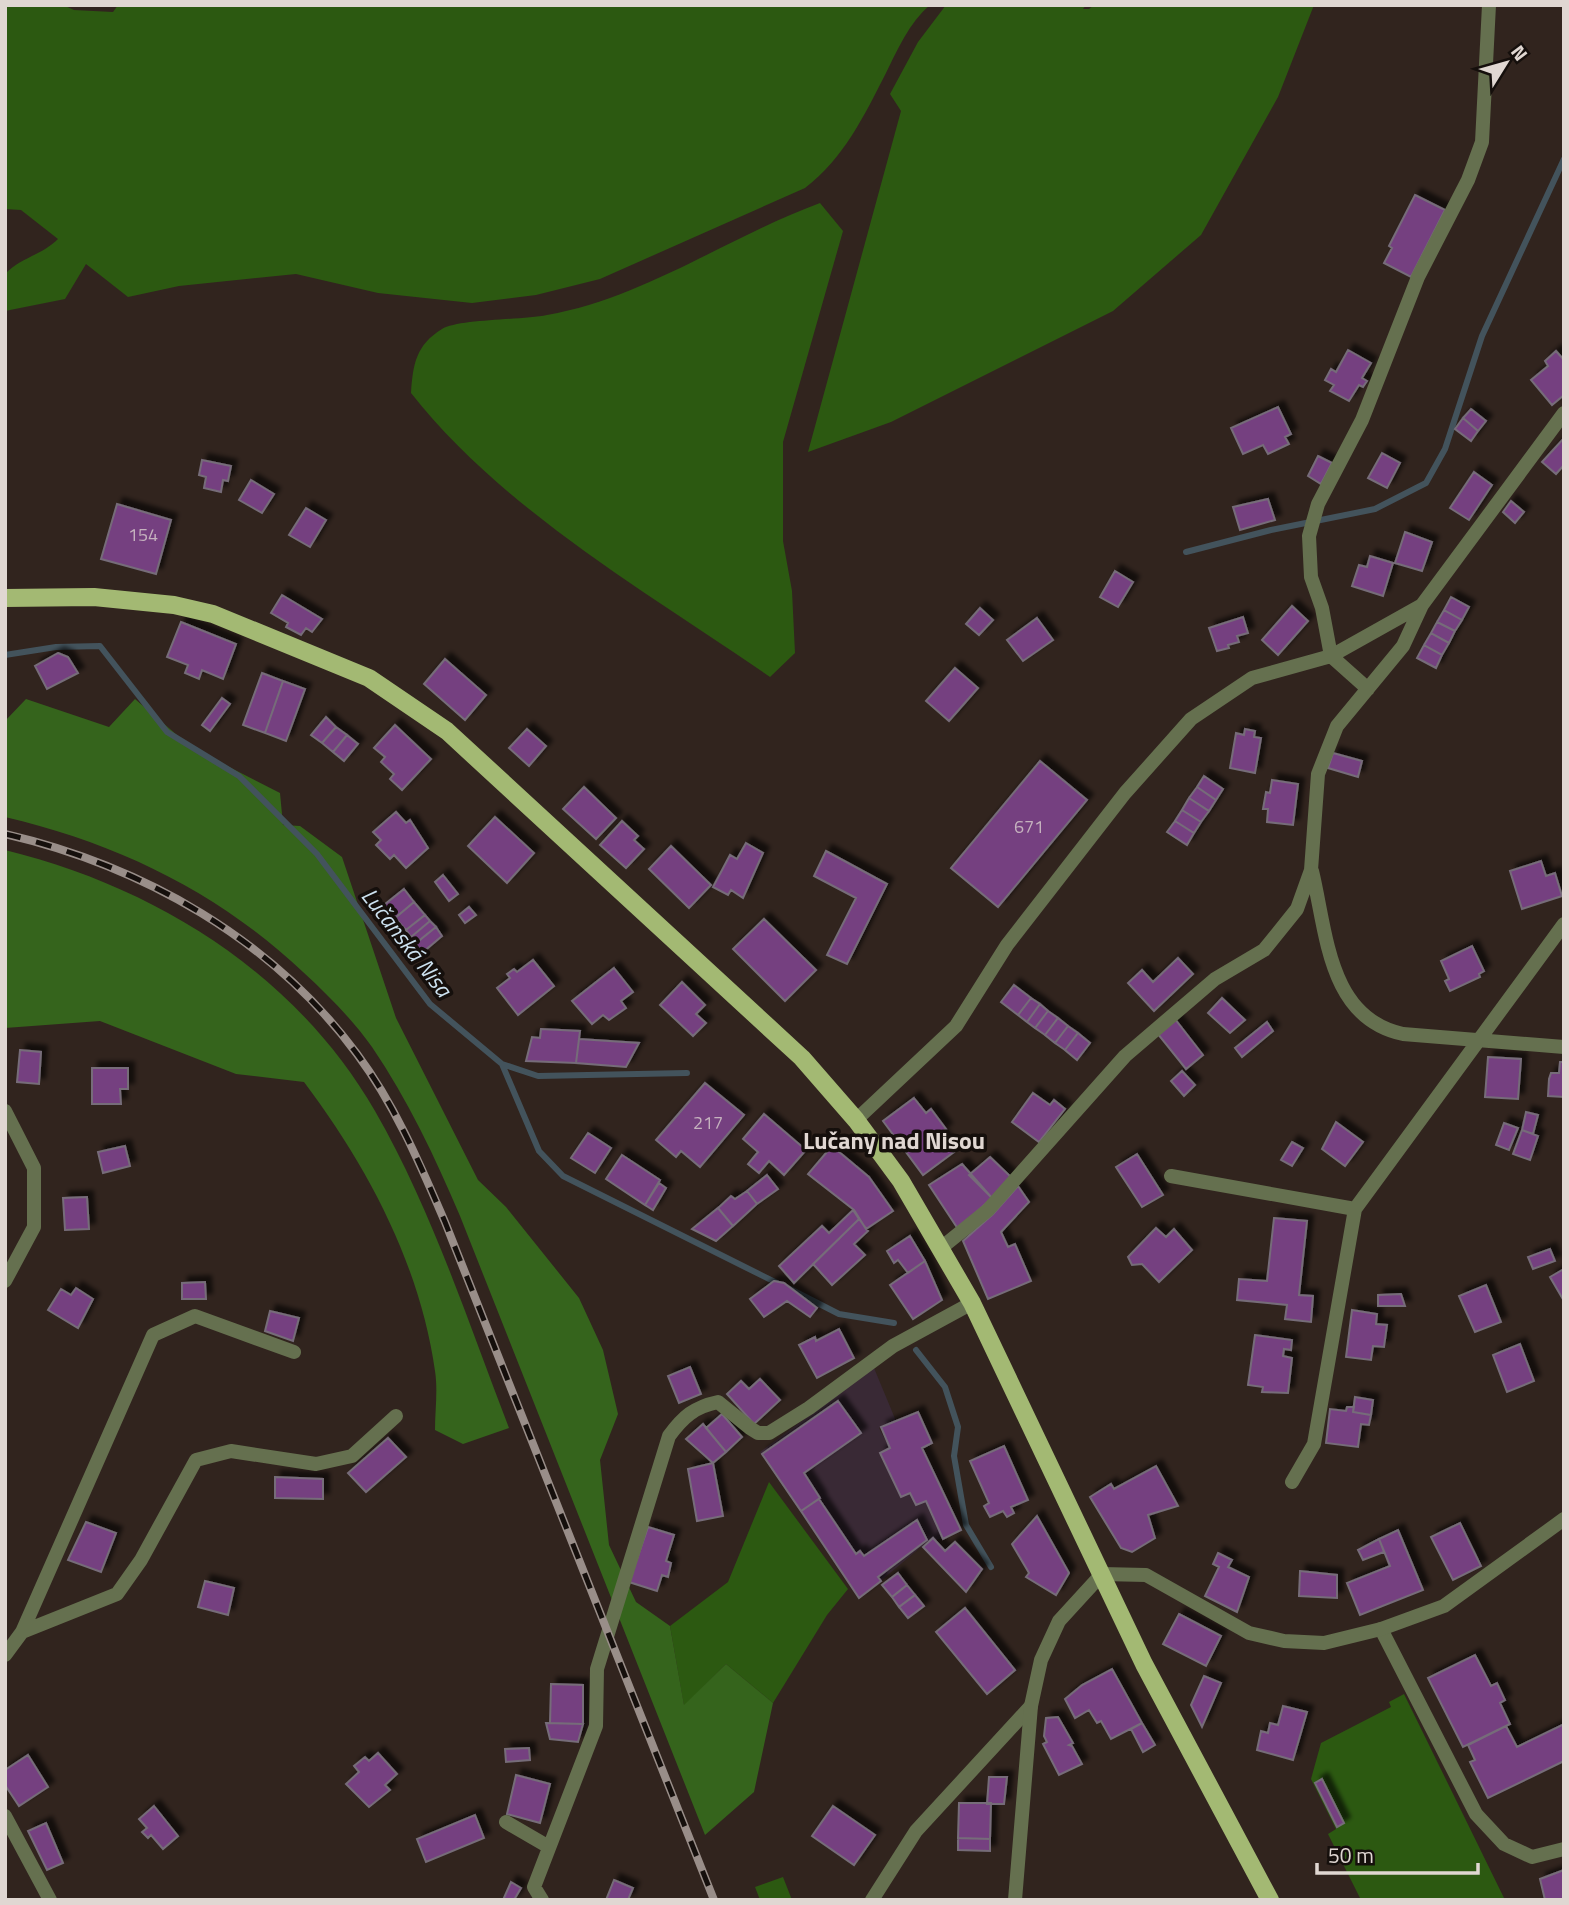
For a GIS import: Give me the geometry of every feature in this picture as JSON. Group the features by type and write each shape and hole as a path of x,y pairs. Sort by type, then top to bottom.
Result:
{"main road":[{"path":"5,598 94,597 187,608 213,614 369,678 447,732 659,923 802,1058 856,1120 901,1181 972,1303 1144,1664 1270,1900"}],"street":[{"path":"1368,689 1331,656 1322,608 1311,577 1310,536 1318,504 1362,420 1418,277 1468,180 1482,142 1489,5"},
{"path":"941,1248 988,1210 1125,1056 1215,979 1264,950 1297,909 1311,870 1318,774 1337,726 1404,646 1422,606 1564,413"},
{"path":"856,1120 956,1026 1016,934 1125,793 1191,719 1252,678 1331,656 1422,606"},
{"path":"1311,870 1331,956 1343,987 1358,1012 1380,1029 1479,1041 1564,1047"},
{"path":"1292,1482 1314,1444 1355,1209 1564,924"},
{"path":"5,1111 34,1168 34,1227 5,1281"},
{"path":"1171,1176 1355,1209"},
{"path":"542,1900 534,1887 596,1726 597,1669 669,1436 685,1415 704,1405 718,1402 758,1433 769,1433 893,1346 972,1303"},
{"path":"5,1655 22,1632 153,1335 195,1316 294,1352"},
{"path":"22,1632 117,1594 141,1560 196,1460 231,1451 316,1464 352,1456 396,1416"},
{"path":"1015,1900 1031,1706 1041,1660 1059,1621 1102,1574 1146,1575 1249,1633 1284,1641 1324,1643 1381,1629 1444,1606 1564,1519"},
{"path":"1381,1629 1476,1814 1504,1844 1532,1857 1564,1849"},
{"path":"872,1900 916,1831 1031,1706"},
{"path":"5,1816 50,1900"},
{"path":"506,1822 549,1847"}],"shaded area":[{"path":"874,1368 896,1421 879,1428 890,1449 879,1453 901,1496 911,1493 915,1504 926,1500 943,1538 927,1542 859,1599 760,1452"}],"green space":[{"path":"5,5 63,5 74,10 113,12 118,5 930,5 905,37 870,105 842,150 805,188 600,279 536,295 472,303 378,293 296,274 179,286 128,297 86,264 65,299 5,311 5,274 58,239 21,210 5,209"},
{"path":"946,5 1086,5 1083,9 1089,9 1094,5 1314,5 1278,97 1201,235 1113,311 891,422 808,452 901,111 890,94 918,42"},
{"path":"820,203 843,231 783,442 783,541 792,591 795,653 770,677 627,581 533,512 489,475 448,435 411,393 412,383 421,349 442,329 462,323 536,317 583,307 652,281"},
{"path":"26,699 109,727 135,699 192,748 280,793 283,825 300,826 342,857 396,1018 478,1180 506,1207 579,1298 603,1350 618,1414 600,1460 609,1545 636,1602 670,1626 684,1705 726,1664 773,1703 754,1792 705,1835 460,1216 431,1151 397,1087 372,1047 339,1008 270,943 237,918 165,875 127,857 88,841 5,817 5,721"},
{"path":"5,850 61,866 115,887 168,913 217,943 263,978 305,1018 343,1062 375,1111 414,1187 448,1267 509,1428 463,1444 435,1430 435,1371 428,1332 404,1255 370,1183 304,1082 236,1074 100,1021 5,1028"},
{"path":"769,1482 848,1589 827,1615 773,1703 726,1664 684,1706 670,1626 728,1582"},
{"path":"1404,1694 1505,1900 1361,1900 1328,1834 1336,1829 1311,1779 1321,1743 1391,1707 1389,1702"},
{"path":"783,1877 792,1900 760,1900 755,1887"}],"building":[{"path":"1415,195 1445,210 1411,277 1384,263 1392,248 1389,246"},
{"path":"1348,350 1371,363 1362,378 1367,381 1363,387 1359,385 1349,401 1330,391 1334,385 1325,380 1331,369 1336,372"},
{"path":"1556,351 1564,360 1564,395 1552,405 1531,380 1548,366 1545,361"},
{"path":"1278,407 1291,434 1285,437 1289,444 1268,454 1263,445 1243,454 1231,428"},
{"path":"1471,409 1486,421 1478,431 1463,418"},
{"path":"1463,418 1478,431 1471,441 1455,429"},
{"path":"1564,438 1564,465 1556,474 1542,462"},
{"path":"1382,453 1400,463 1387,488 1368,478"},
{"path":"1318,456 1332,463 1321,484 1308,476"},
{"path":"202,460 231,466 228,481 223,480 221,492 204,488 206,477 199,475"},
{"path":"1474,472 1492,485 1469,520 1450,508"},
{"path":"251,480 274,494 262,513 239,500"},
{"path":"1268,499 1275,520 1240,530 1233,507"},
{"path":"1511,501 1524,512 1515,523 1503,512"},
{"path":"117,504 171,520 156,574 101,559"},
{"path":"306,508 326,520 310,547 289,535"},
{"path":"1405,532 1432,542 1422,571 1395,563"},
{"path":"1370,556 1393,563 1383,596 1352,586 1359,565 1367,567"},
{"path":"1115,571 1133,582 1118,607 1100,597"},
{"path":"282,595 322,619 312,632 306,628 301,635 286,627 288,623 271,613"},
{"path":"1451,597 1469,607 1462,620 1444,610"},
{"path":"1292,606 1308,621 1278,655 1262,640"},
{"path":"980,608 993,620 979,635 966,624"},
{"path":"1444,610 1462,620 1455,631 1437,622"},
{"path":"1243,617 1248,633 1237,636 1239,642 1228,645 1229,648 1217,651 1209,628"},
{"path":"1037,618 1053,640 1023,661 1007,640"},
{"path":"181,622 236,644 223,679 202,670 199,679 185,673 188,665 167,657"},
{"path":"1437,622 1455,631 1449,643 1431,633"},
{"path":"1431,633 1449,643 1442,655 1424,645"},
{"path":"1424,645 1442,655 1436,668 1417,658"},
{"path":"58,653 68,657 78,673 47,689 35,666"},
{"path":"445,659 486,695 465,720 424,684"},
{"path":"955,668 978,688 949,721 926,701"},
{"path":"262,673 283,681 265,733 243,725"},
{"path":"283,681 305,689 286,741 265,733"},
{"path":"222,698 230,704 210,731 202,725"},
{"path":"326,717 336,727 322,743 311,735"},
{"path":"395,725 431,759 402,790 390,779 394,774 381,762 385,757 374,748"},
{"path":"336,727 347,735 333,752 322,743"},
{"path":"527,729 546,746 529,766 509,748"},
{"path":"1245,729 1255,731 1254,737 1261,738 1255,773 1230,768 1236,733 1244,735"},
{"path":"347,735 358,744 344,761 333,752"},
{"path":"1333,753 1362,761 1358,777 1328,768"},
{"path":"1040,761 1087,800 998,907 951,868"},
{"path":"1204,776 1223,789 1216,800 1197,787"},
{"path":"1272,780 1298,784 1293,825 1267,822 1268,809 1263,809 1266,792 1270,793"},
{"path":"584,787 616,818 596,839 563,809"},
{"path":"1197,787 1216,800 1209,811 1189,798"},
{"path":"1189,798 1209,811 1201,822 1182,810"},
{"path":"1182,810 1201,822 1194,833 1175,821"},
{"path":"396,812 406,823 410,820 428,848 406,868 394,855 390,859 376,845 381,840 373,832"},
{"path":"495,817 534,853 507,883 468,846"},
{"path":"622,821 638,836 634,840 644,849 626,868 600,845"},
{"path":"1175,821 1194,833 1187,845 1167,832"},
{"path":"746,843 763,853 743,898 731,890 728,895 713,887 730,855 737,859"},
{"path":"671,846 711,885 689,908 649,869"},
{"path":"826,851 887,884 847,964 827,955 856,898 814,876"},
{"path":"1541,861 1546,876 1555,873 1562,896 1522,909 1510,871"},
{"path":"443,875 458,894 449,901 435,882"},
{"path":"404,889 414,902 395,918 384,905"},
{"path":"414,902 425,915 406,930 395,918"},
{"path":"469,907 476,915 465,923 459,915"},
{"path":"425,915 430,921 411,937 406,930"},
{"path":"764,919 816,970 785,1001 733,949"},
{"path":"430,921 436,927 415,944 411,937"},
{"path":"436,927 442,936 422,953 415,944"},
{"path":"1472,946 1484,971 1479,974 1480,977 1450,991 1445,981 1449,979 1441,961"},
{"path":"1178,958 1193,974 1154,1011 1128,983 1142,970 1153,982"},
{"path":"533,960 554,986 518,1015 497,988 510,978 507,974 514,969 517,972"},
{"path":"614,968 633,992 621,1001 626,1008 609,1020 603,1015 592,1024 572,1001"},
{"path":"682,982 705,1005 696,1014 706,1023 693,1036 660,1005"},
{"path":"1014,985 1031,998 1018,1015 1001,1002"},
{"path":"1031,998 1040,1004 1027,1022 1018,1015"},
{"path":"1222,998 1245,1020 1230,1033 1208,1013"},
{"path":"1040,1004 1048,1011 1035,1028 1027,1022"},
{"path":"1048,1011 1058,1018 1045,1035 1035,1028"},
{"path":"1058,1018 1068,1026 1055,1043 1045,1035"},
{"path":"1175,1019 1203,1055 1186,1069 1157,1033"},
{"path":"1267,1022 1273,1031 1242,1057 1235,1048"},
{"path":"1068,1026 1078,1033 1065,1050 1055,1043"},
{"path":"541,1029 580,1031 576,1063 526,1061 532,1037 540,1038"},
{"path":"1078,1033 1090,1043 1077,1060 1065,1050"},
{"path":"579,1039 639,1043 626,1067 576,1063"},
{"path":"20,1050 41,1052 39,1084 17,1082"},
{"path":"1488,1057 1521,1059 1518,1099 1485,1097"},
{"path":"1560,1062 1564,1062 1564,1097 1548,1096 1551,1073 1559,1073"},
{"path":"92,1068 128,1068 128,1089 120,1089 121,1104 92,1104"},
{"path":"1182,1071 1195,1085 1184,1096 1171,1081"},
{"path":"705,1083 744,1115 700,1167 681,1151 676,1157 656,1140"},
{"path":"1033,1093 1050,1105 1054,1100 1065,1109 1039,1142 1012,1122"},
{"path":"914,1098 926,1113 931,1109 946,1129 940,1133 954,1152 923,1175 883,1121"},
{"path":"1526,1112 1538,1115 1533,1134 1522,1130"},
{"path":"764,1114 806,1150 784,1175 769,1161 759,1173 748,1164 758,1152 743,1139"},
{"path":"1336,1122 1363,1142 1345,1166 1322,1149"},
{"path":"1504,1123 1518,1128 1509,1150 1496,1145"},
{"path":"1522,1130 1538,1136 1530,1160 1513,1154"},
{"path":"588,1133 611,1148 595,1173 571,1158"},
{"path":"1292,1142 1303,1148 1292,1166 1281,1160"},
{"path":"125,1146 130,1166 103,1173 98,1152"},
{"path":"832,1146 869,1177 893,1211 866,1229 854,1210 808,1174"},
{"path":"1137,1154 1163,1195 1142,1207 1116,1167"},
{"path":"622,1155 660,1180 645,1205 606,1179"},
{"path":"990,1157 1011,1177 992,1198 969,1175"},
{"path":"962,1164 992,1198 958,1229 929,1185"},
{"path":"767,1175 778,1189 757,1204 747,1191"},
{"path":"659,1183 666,1188 653,1210 645,1205"},
{"path":"1018,1186 1029,1202 1001,1232 1008,1247 1015,1244 1031,1281 988,1299 963,1241 993,1214"},
{"path":"747,1191 757,1204 733,1226 718,1208 731,1196 735,1199"},
{"path":"87,1197 89,1229 65,1230 63,1198"},
{"path":"718,1208 733,1226 716,1241 692,1229"},
{"path":"853,1210 859,1219 794,1283 779,1266 822,1226 829,1233"},
{"path":"1274,1218 1307,1221 1299,1295 1313,1296 1311,1322 1285,1319 1287,1305 1237,1300 1239,1279 1267,1281"},
{"path":"859,1219 868,1231 854,1244 865,1255 832,1285 813,1264"},
{"path":"1156,1228 1166,1237 1174,1229 1192,1250 1159,1282 1142,1264 1132,1265 1128,1257"},
{"path":"910,1236 925,1261 908,1273 898,1260 894,1263 887,1251"},
{"path":"1550,1249 1555,1261 1533,1269 1528,1257"},
{"path":"925,1261 942,1300 913,1319 890,1285"},
{"path":"1564,1269 1564,1301 1550,1277"},
{"path":"774,1281 784,1283 817,1308 810,1317 787,1301 764,1317 750,1299"},
{"path":"205,1282 206,1299 182,1299 182,1283"},
{"path":"1486,1285 1501,1322 1475,1332 1459,1296"},
{"path":"76,1288 93,1299 78,1328 48,1310 61,1289 71,1295"},
{"path":"1401,1294 1405,1306 1378,1306 1378,1295"},
{"path":"1352,1310 1377,1314 1376,1324 1387,1325 1384,1347 1373,1346 1371,1360 1346,1357"},
{"path":"270,1311 299,1318 293,1341 265,1331"},
{"path":"839,1329 854,1358 817,1378 799,1345 815,1337 816,1341"},
{"path":"1255,1335 1292,1340 1291,1350 1284,1349 1283,1356 1292,1358 1288,1393 1262,1392 1263,1387 1248,1385"},
{"path":"1520,1344 1534,1381 1507,1392 1493,1355"},
{"path":"690,1367 701,1394 679,1403 668,1376"},
{"path":"760,1379 780,1400 754,1424 727,1394 741,1381 749,1389"},
{"path":"1355,1397 1373,1400 1371,1415 1353,1412"},
{"path":"838,1401 861,1433 804,1473 820,1498 801,1511 762,1454"},
{"path":"1347,1407 1354,1407 1353,1412 1371,1415 1369,1425 1361,1424 1358,1447 1326,1443 1330,1409 1346,1411"},
{"path":"918,1412 932,1443 922,1448 961,1530 943,1539 926,1501 916,1505 910,1493 901,1497 880,1453 890,1448 881,1427"},
{"path":"722,1414 742,1437 726,1452 706,1428"},
{"path":"703,1424 726,1452 713,1463 686,1439"},
{"path":"388,1438 406,1457 366,1492 348,1473"},
{"path":"1004,1446 1028,1500 1011,1507 1014,1513 1007,1517 1003,1511 990,1517 984,1506 989,1503 970,1461"},
{"path":"713,1463 723,1516 697,1521 688,1469"},
{"path":"1156,1466 1178,1506 1148,1515 1155,1538 1132,1552 1121,1548 1090,1497 1111,1484 1114,1489"},
{"path":"275,1477 323,1479 323,1499 275,1498"},
{"path":"819,1499 856,1554 860,1551 864,1556 917,1520 927,1540 878,1577 881,1581 859,1598 801,1511"},
{"path":"1037,1516 1069,1573 1056,1595 1026,1577 1029,1573 1012,1544"},
{"path":"86,1522 116,1533 101,1572 68,1560"},
{"path":"1460,1523 1481,1566 1453,1580 1431,1537"},
{"path":"648,1527 674,1535 666,1561 671,1563 668,1577 662,1575 657,1591 629,1582"},
{"path":"1398,1530 1423,1590 1360,1615 1347,1583 1390,1566 1379,1539"},
{"path":"933,1538 945,1551 955,1542 982,1569 966,1592 923,1547"},
{"path":"1379,1539 1384,1552 1363,1560 1358,1550"},
{"path":"1218,1553 1232,1560 1228,1567 1249,1577 1237,1612 1205,1596 1219,1567 1213,1564"},
{"path":"1300,1571 1337,1575 1337,1598 1299,1596"},
{"path":"898,1573 907,1585 892,1597 882,1585"},
{"path":"205,1581 234,1588 228,1615 198,1607"},
{"path":"907,1585 915,1595 899,1607 892,1597"},
{"path":"915,1595 924,1606 908,1618 899,1607"},
{"path":"965,1608 1015,1670 987,1694 936,1632"},
{"path":"1179,1614 1221,1636 1206,1666 1163,1644"},
{"path":"1475,1655 1491,1686 1497,1683 1505,1700 1500,1703 1510,1724 1463,1747 1428,1678"},
{"path":"1112,1669 1142,1723 1111,1739 1101,1721 1097,1723 1089,1710 1075,1718 1065,1699 1082,1685"},
{"path":"1204,1676 1221,1683 1202,1727 1191,1705"},
{"path":"551,1684 583,1685 583,1724 550,1723"},
{"path":"1283,1706 1307,1712 1293,1760 1257,1750 1261,1731 1268,1733 1270,1723 1278,1725"},
{"path":"1058,1717 1073,1743 1069,1745 1082,1764 1059,1775 1043,1744 1047,1742 1044,1736 1046,1718"},
{"path":"546,1723 583,1724 578,1742 550,1739"},
{"path":"1142,1723 1155,1745 1143,1752 1131,1729"},
{"path":"1564,1724 1564,1761 1488,1798 1470,1762 1475,1760 1468,1745 1506,1726 1517,1747"},
{"path":"529,1748 530,1760 506,1762 505,1749"},
{"path":"378,1753 397,1774 385,1785 390,1790 369,1807 346,1784 359,1772 354,1766 365,1757 369,1761"},
{"path":"28,1755 48,1787 19,1806 5,1785 5,1770"},
{"path":"516,1775 550,1784 540,1823 507,1814"},
{"path":"989,1777 1007,1777 1004,1804 987,1804"},
{"path":"1322,1779 1344,1823 1337,1827 1315,1783"},
{"path":"959,1803 991,1803 990,1839 958,1838"},
{"path":"154,1806 178,1836 163,1849 151,1835 148,1838 142,1832 147,1828 139,1819"},
{"path":"833,1806 875,1835 854,1865 812,1836"},
{"path":"475,1815 484,1838 426,1862 417,1839"},
{"path":"46,1823 63,1863 47,1870 28,1831"},
{"path":"958,1838 990,1839 990,1851 958,1850"},
{"path":"1564,1870 1564,1900 1545,1900 1540,1879"},
{"path":"614,1880 633,1888 628,1900 606,1900"},
{"path":"511,1882 521,1888 514,1900 503,1900"}],"waterway":[{"path":"1186,552 1271,530 1375,509 1426,483 1445,449 1482,336 1564,159"},
{"name":"Lučanská Nisa","path":"5,655 56,647 100,646 167,732 239,776 317,854 430,1004 502,1064 539,1151 563,1176 781,1285"},
{"path":"502,1064 538,1076 687,1073"},
{"name":"Lučanská Nisa","path":"790,1289 839,1314 894,1323"},
{"name":"Lučanská Nisa","path":"916,1350 945,1387 958,1427 954,1456 966,1525 991,1567"}],"railway":[{"path":"5,834 106,866 155,887 201,913 245,942 286,976 323,1013 371,1073 406,1135 445,1222 714,1900"}],"district":[{"name":"Lučany nad Nisou","path":"894,1140"}]}
